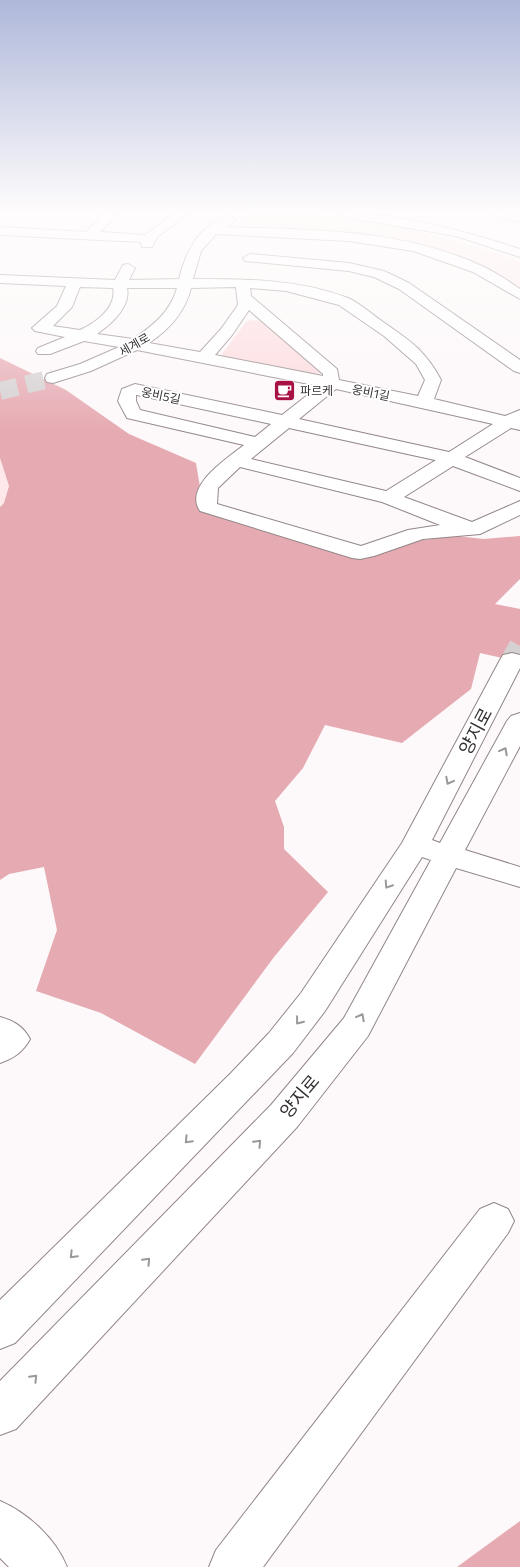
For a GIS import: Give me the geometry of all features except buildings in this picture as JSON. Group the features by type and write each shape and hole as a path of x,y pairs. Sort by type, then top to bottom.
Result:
{"street":[{"name":"웅비1길","path":"74,286 73,292 61,313 40,328 517,420"},
{"path":"44,351 81,336 99,325 116,309 122,295 120,286"},
{"name":"세계로","path":"53,378 86,368 132,346 150,335 170,318 181,299 185,286"},
{"path":"215,286 243,290 286,287 344,302 423,361 433,380 424,402"},
{"path":"203,358 245,305 244,286"},
{"path":"404,286 520,368"},
{"path":"506,286 520,295"},
{"path":"243,290 271,321 331,373 331,385 221,473 208,487 207,507 360,553 375,550 407,537 439,530 473,530 520,507"},
{"path":"232,323 246,318 271,321"},
{"name":"웅비5길","path":"258,443 133,414 127,400 128,393 135,390 452,458 520,486"},
{"path":"389,498 517,420"},
{"path":"237,461 389,498 473,530"},
{"name":"양지로","path":"0,1413 136,1273 284,1116 356,1027 512,660"},
{"name":"양지로","path":"0,1330 281,1043 431,850 520,721"},
{"path":"431,850 520,877"},
{"path":"0,1030 13,1039 0,1049"},
{"path":"233,1567 494,1221"},
{"path":"0,1525 43,1567"}],"shaded area":[{"path":"250,320 262,321 321,373 306,374 223,358 222,354 246,322"},
{"path":"0,358 66,390 129,434 196,463 204,511 359,559 415,541 456,536 484,539 520,536 520,579 495,604 520,609 520,662 480,653 471,689 402,743 325,725 303,768 275,801 284,827 284,849 328,892 274,957 195,1064 101,1013 36,991 57,930 44,867 9,874 0,880 0,507 4,503 9,486 0,458"},
{"path":"0,458 9,486 4,503 0,506"},
{"path":"520,1521 520,1567 457,1567"}],"tunnel":[{"path":"0,391 53,378"},
{"path":"512,660 520,646"}],"place":[{"name":"파르케","path":"284,390"}]}
